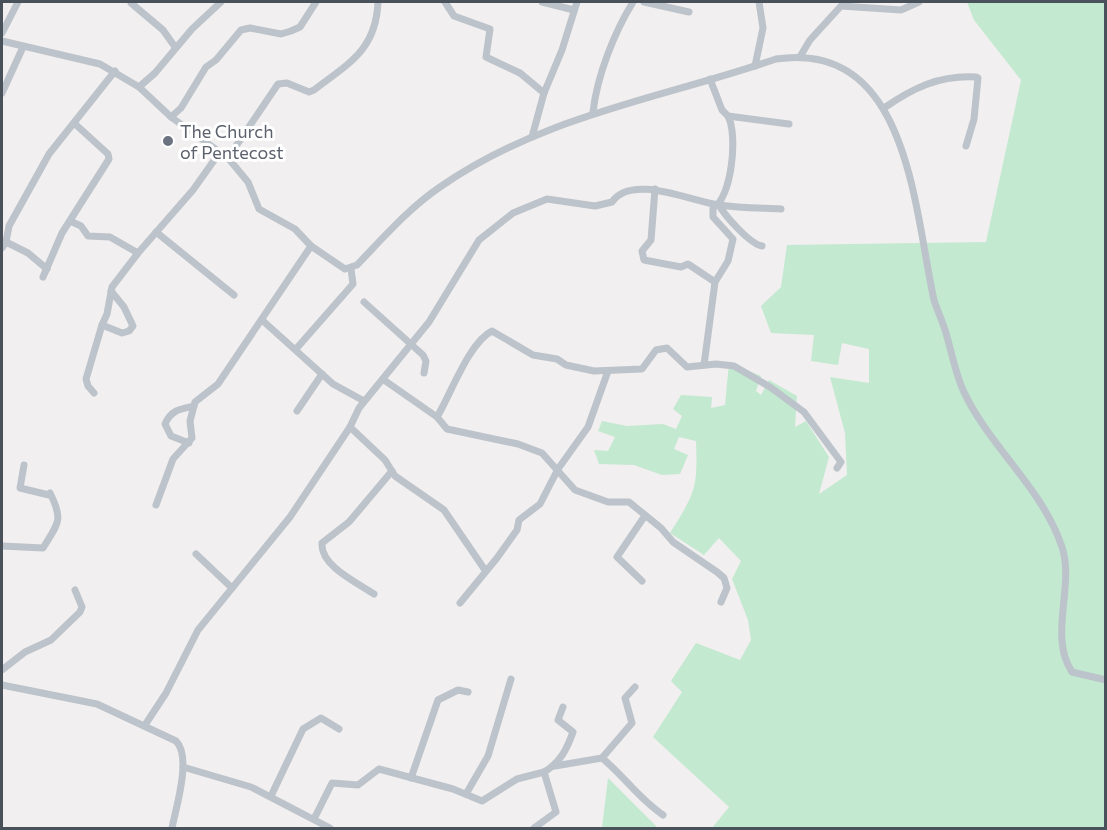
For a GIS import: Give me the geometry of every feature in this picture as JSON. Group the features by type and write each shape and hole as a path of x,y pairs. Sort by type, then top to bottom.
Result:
{"street":[{"path":"2,33 18,2"},
{"path":"139,87 156,73 175,47 221,2"},
{"path":"171,117 181,108 206,66 216,60 241,30 250,28 281,34 295,29 309,15 316,2"},
{"path":"228,158 278,84 286,83 309,92 314,90 364,49 377,23 378,2"},
{"path":"445,2 454,16 490,29 492,32 486,57 529,79 544,93"},
{"path":"542,2 574,10"},
{"path":"532,136 544,93 562,50 577,2"},
{"path":"593,112 595,93 624,16 633,2"},
{"path":"644,2 689,12"},
{"path":"755,66 763,28 759,2"},
{"path":"801,55 810,40 841,6 901,10 919,2"},
{"path":"131,3 163,30 175,47"},
{"path":"2,41 92,62 115,71 139,87 171,117 228,158 248,182 259,209 295,229 311,246 339,267 351,269"},
{"path":"2,93 23,47"},
{"path":"351,269 410,211 438,188 463,172 532,136 593,112 776,59 801,55 819,58 843,68 870,88 884,108 913,187 935,302 963,390 985,428 1040,499 1063,550 1062,631 1066,663 1072,672 1106,680"},
{"path":"47,269 28,253 4,245 9,226 42,165 115,71"},
{"path":"884,108 908,92 935,80 976,77 978,78 977,100 966,146"},
{"path":"704,365 716,282 728,261 733,239 712,218 713,208 719,205 728,185 732,126 728,116 722,110 710,79"},
{"path":"728,116 789,124"},
{"path":"44,277 70,221 109,159 108,154 74,123"},
{"path":"94,393 87,386 86,379 109,307 111,291 138,253 193,190 219,152"},
{"path":"654,189 651,240 642,251 644,260 681,267 688,264 716,282"},
{"path":"144,725 166,693 198,630 290,517 364,401 384,380 429,322 479,240 513,213 547,198 595,206 612,202 616,196 627,192 654,189 719,205 781,209"},
{"path":"719,205 728,221 756,245 762,246"},
{"path":"70,221 81,226 88,236 110,237 138,253"},
{"path":"156,232 234,295"},
{"path":"156,505 172,459 179,449 189,443 192,438 190,421 197,399 218,384 311,246"},
{"path":"296,349 353,284 351,269"},
{"path":"102,325 122,333 129,331 133,326 124,307 111,291"},
{"path":"364,302 425,358 424,373"},
{"path":"262,321 333,384 364,401"},
{"path":"437,417 474,351 483,338 492,331 533,355 546,356 566,365 594,371 642,369 656,350 662,348 673,353 687,367 734,366 770,387 804,412 841,462 837,468"},
{"path":"460,603 517,530 519,520 540,504 558,469 588,427 608,371"},
{"path":"297,411 322,374"},
{"path":"384,380 408,400 437,417 441,424 453,432 491,438 542,453 575,490 609,502 628,502 644,517 724,578 727,588 721,602"},
{"path":"189,443 171,436 165,424 169,415 174,411 194,406"},
{"path":"350,426 385,460 395,476 444,510 486,570"},
{"path":"2,546 43,548 57,525 59,512 50,493 49,495 20,488 24,465"},
{"path":"374,594 327,560 322,543 349,522 392,471"},
{"path":"642,581 617,557 644,517"},
{"path":"196,554 232,588"},
{"path":"2,670 26,652 51,640 80,612 82,607 75,590"},
{"path":"466,794 488,756 511,679"},
{"path":"2,685 96,704 144,725 180,745 183,767 172,828"},
{"path":"314,819 332,783 358,785 379,769 466,794 482,801 517,779 544,772 555,766 602,758 632,723 625,698 635,687"},
{"path":"411,778 438,700 458,690 468,692"},
{"path":"555,766 566,751 573,732 558,720 563,707"},
{"path":"271,796 303,729 321,718 339,729"},
{"path":"602,758 616,770 633,792 663,815"},
{"path":"183,767 251,787 330,828"},
{"path":"534,828 556,812 544,772"}],"green space":[{"path":"967,2 1105,2 1105,828 712,828 729,807 653,737 682,692 671,681 696,643 740,660 751,640 748,620 732,579 741,561 719,538 704,555 670,533 693,490 696,441 679,437 674,449 688,455 680,474 662,475 634,465 599,464 594,450 608,451 615,437 598,431 602,421 627,426 663,424 676,429 682,416 673,409 681,395 712,397 711,408 725,405 729,363 761,376 756,391 761,395 769,380 797,396 795,427 806,421 829,457 819,494 847,475 845,433 830,377 869,383 869,349 842,343 838,365 811,361 814,335 771,333 761,306 781,287 787,245 986,242 1021,80 974,20"},
{"path":"608,778 658,828 602,828"}],"place":[{"name":"The Church of Pentecost","path":"168,141"}]}
